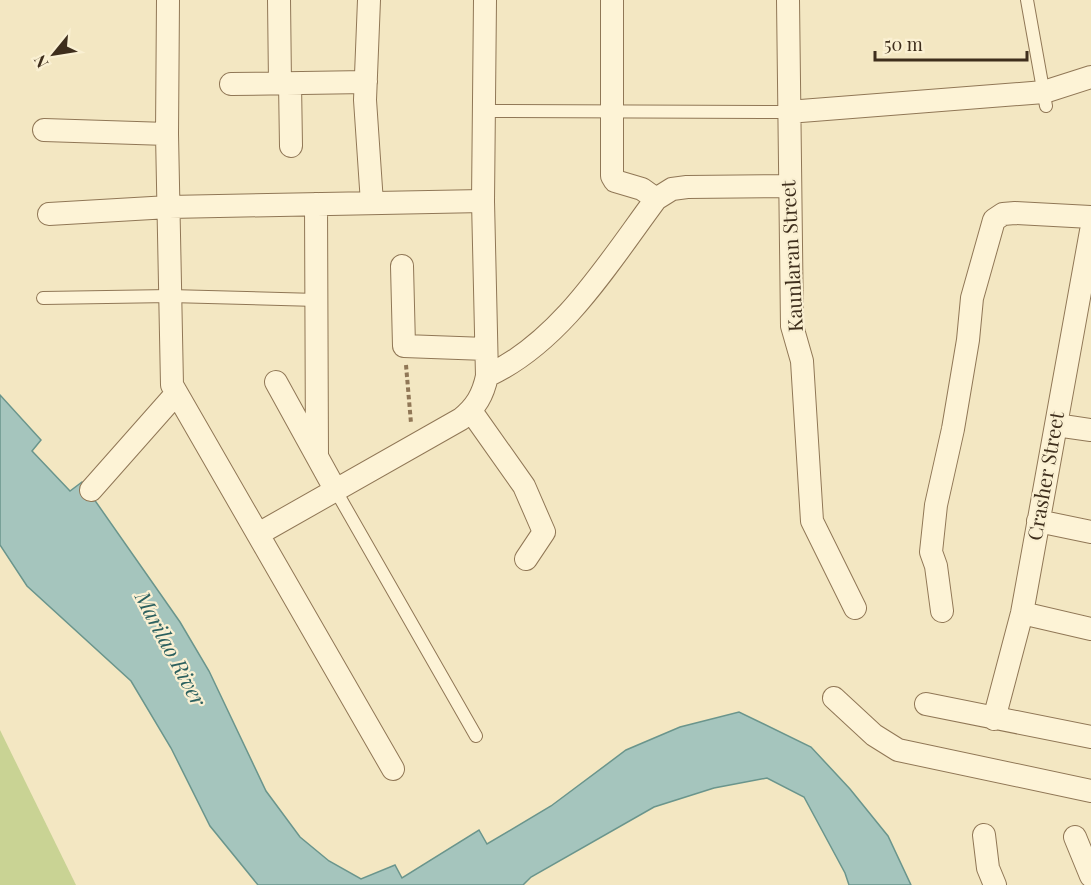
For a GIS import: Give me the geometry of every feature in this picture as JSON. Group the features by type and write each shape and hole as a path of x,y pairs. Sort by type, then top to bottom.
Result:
{"street":[{"path":"168,0 166,134 171,374 175,395 260,533 393,769"},
{"path":"279,0 291,146"},
{"path":"369,0 366,82 372,203"},
{"path":"260,533 471,411 483,391 487,376 483,201 485,0"},
{"path":"612,0 615,181 642,189 656,199"},
{"name":"Kaunlaran Street","path":"792,0 788,112 794,287 792,326 802,361 812,521 855,608"},
{"path":"788,112 1045,99 1091,77"},
{"path":"231,84 366,82"},
{"path":"44,130 166,134"},
{"path":"487,376 511,364 541,340 590,286 656,199 672,189 687,187 789,186"},
{"path":"49,214 169,207 483,201"},
{"path":"316,204 317,456"},
{"path":"942,611 936,566 931,552 936,505 957,407 972,298 994,220 1003,214 1015,213 1091,217"},
{"name":"Crasher Street","path":"994,719 1022,613 1091,231"},
{"path":"402,266 404,346 486,349"},
{"path":"276,382 336,491"},
{"path":"91,490 175,395"},
{"path":"471,411 524,486 544,532 526,559"},
{"path":"1056,424 1091,430"},
{"path":"1038,521 1091,532"},
{"path":"1022,613 1091,629"},
{"path":"834,698 874,735 898,750 1091,791"},
{"path":"926,704 1091,737"},
{"path":"984,835 988,868 995,885"},
{"path":"1091,839 1075,837 1091,876"}],"lane":[{"path":"1027,0 1045,99"},
{"path":"484,111 788,112"},
{"path":"43,298 170,296 317,300"},
{"path":"336,491 476,736"}],"path":[{"path":"404,346 413,445"}],"green space":[{"path":"0,730 76,885 0,885"}],"water":[{"name":"Marilao River","path":"0,395 41,440 32,451 70,491 82,482 180,622 209,671 266,791 300,837 329,861 361,879 395,865 402,878 479,830 487,844 551,806 626,750 680,727 739,712 811,747 850,789 888,836 911,885 849,885 845,873 804,797 767,778 714,788 654,807 531,877 523,885 258,885 210,826 171,748 131,681 27,586 0,545"}]}
